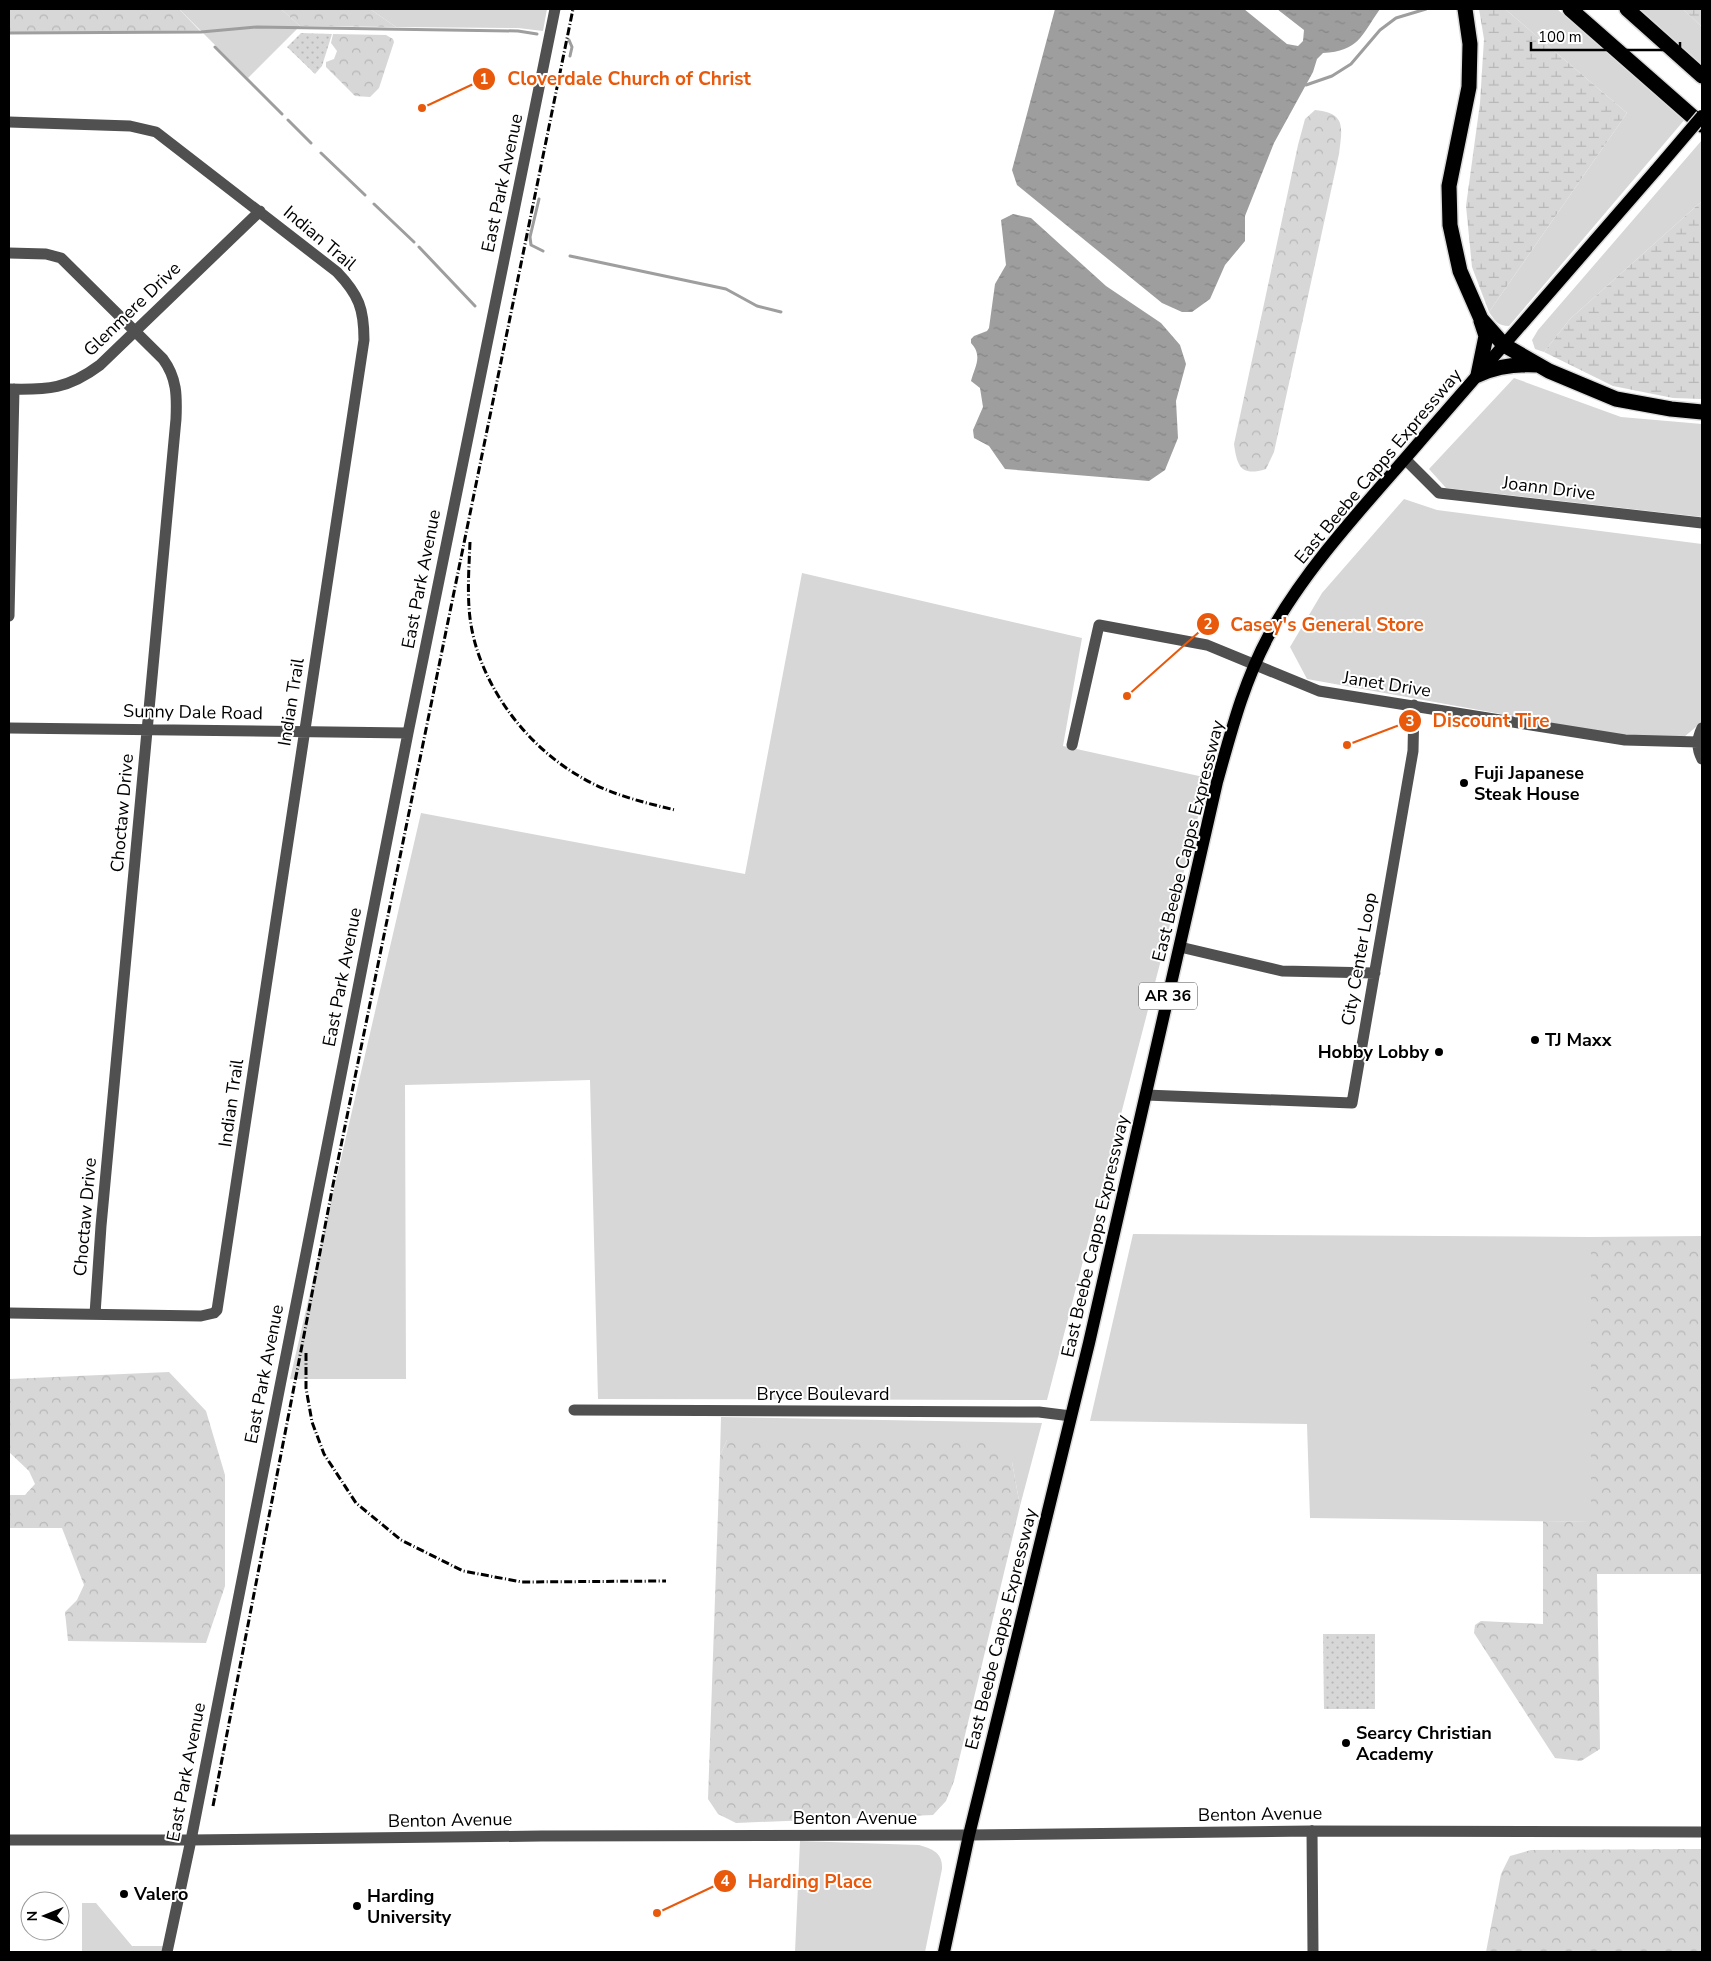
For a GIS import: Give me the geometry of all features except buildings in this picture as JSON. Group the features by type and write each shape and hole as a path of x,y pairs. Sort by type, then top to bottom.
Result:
{"highway":[{"path":"1465,9 1470,44 1469,87 1449,186 1450,225 1460,271 1481,319 1486,336 1478,375"},
{"path":"1570,9 1702,126"},
{"path":"1627,9 1702,76"},
{"path":"1481,319 1504,345 1539,366 1616,399 1671,410 1702,412"},
{"path":"1478,375 1490,369 1513,365 1539,366"}],"main road":[{"name":"East Beebe Capps Expressway","path":"944,1952 969,1835 1071,1416 1217,782 1233,724 1254,665 1270,634 1300,586 1405,459 1702,116"}],"street":[{"name":"East Park Avenue","path":"167,1952 191,1840 408,733 555,9"},
{"name":"Indian Trail","path":"9,122 130,126 148,129 163,136 337,272 357,296 364,326 364,340 217,1310 214,1313 201,1316 9,1313"},
{"name":"Glenmere Drive","path":"11,389 53,388 71,384 87,375 100,365 260,211"},
{"name":"Choctaw Drive","path":"9,253 46,254 60,258 163,359 171,370 176,385 177,402 101,1226 95,1314"},
{"path":"9,616 11,389"},
{"name":"Joann Drive","path":"1405,459 1439,493 1702,523"},
{"name":"Janet Drive","path":"1072,745 1099,625 1207,645 1319,691 1625,740 1698,742"},
{"name":"City Center Loop","path":"1146,1095 1352,1103 1413,751 1414,705"},
{"name":"Sunny Dale Road","path":"9,728 148,728 408,733"},
{"path":"1702,728 1698,742 1699,753 1702,759"},
{"path":"1180,947 1282,971 1375,973"},
{"name":"Bryce Boulevard","path":"574,1410 1039,1412 1071,1416"},
{"path":"1312,1831 1313,1952"},
{"name":"Benton Avenue","path":"9,1840 969,1835 1312,1831 1702,1832"}],"green space":[{"path":"9,9 179,9 200,31 9,32"},
{"path":"179,9 281,9 300,26 248,78"},
{"path":"281,9 370,9 396,27 300,26"},
{"path":"370,9 547,9 543,31 518,28 396,27"},
{"path":"1479,9 1505,9 1627,113 1489,312 1472,267 1466,206 1480,103 1484,39"},
{"path":"1505,9 1557,9 1686,118 1509,326 1497,322 1489,312 1627,113"},
{"path":"1640,9 1683,9 1702,27 1702,66"},
{"path":"1683,9 1702,9 1702,27"},
{"path":"301,33 332,34 322,66 315,74 287,47"},
{"path":"333,34 386,35 393,39 394,42 379,88 370,97 355,96 326,67 326,62 334,59 337,51 331,43"},
{"path":"1315,110 1333,114 1340,123 1339,154 1274,452 1266,469 1251,472 1242,468 1239,464 1234,444 1298,145 1305,119"},
{"path":"1702,140 1702,201 1570,319 1544,352 1535,349 1532,340 1538,330"},
{"path":"1702,201 1702,399 1673,398 1613,386 1544,352 1570,319"},
{"path":"1514,378 1621,417 1702,424 1702,517 1446,488 1429,469"},
{"path":"1404,499 1437,510 1702,544 1702,722 1684,737 1623,736 1307,679 1290,647 1322,593"},
{"path":"802,573 1082,638 1063,746 1208,778 1047,1400 598,1399 590,1080 405,1085 406,1379 290,1379 421,813 745,874"},
{"path":"1133,1234 1591,1237 1591,1522 1310,1518 1307,1424 1090,1421"},
{"path":"1702,1236 1702,1574 1597,1574 1600,1749 1581,1761 1555,1758 1474,1633 1475,1625 1481,1621 1543,1624 1543,1521 1591,1522 1591,1237"},
{"path":"169,1372 206,1411 225,1475 225,1586 206,1643 68,1641 65,1612 77,1600 84,1585 62,1528 9,1528 9,1495 25,1495 35,1484 29,1471 9,1452 9,1379"},
{"path":"721,1417 1042,1423 1020,1506 1012,1462 727,1440 720,1455"},
{"path":"743,1437 995,1442 1012,1462 1020,1506 954,1781 946,1801 933,1815 736,1823 718,1814 708,1799 720,1455 727,1440"},
{"path":"1323,1634 1375,1634 1375,1709 1324,1709"},
{"path":"800,1841 919,1845 929,1848 939,1855 942,1869 925,1952 795,1952"},
{"path":"1702,1849 1702,1952 1486,1952 1501,1874 1510,1856 1531,1850"},
{"path":"82,1903 96,1903 132,1946 165,1946 163,1952 82,1952"}],"water":[{"path":"1055,9 1244,9 1287,44 1298,46 1303,41 1304,30 1277,9 1380,9 1363,34 1352,45 1335,52 1323,53 1317,59 1313,72 1274,143 1245,216 1245,241 1225,265 1210,299 1192,312 1182,312 1162,303 1017,185 1012,170"},
{"path":"1013,214 1031,218 1106,286 1161,323 1180,345 1186,364 1176,401 1178,438 1165,470 1149,481 1005,469 989,446 974,438 973,430 983,407 980,388 971,381 976,366 977,352 971,343 971,339 987,331 989,328 995,284 1006,265 1001,220"}],"waterway":[{"path":"1306,85 1332,76 1351,64 1380,30 1396,18 1426,9"},
{"path":"9,33 201,32 257,27 518,31 537,34"},
{"path":"569,40 572,47 570,56"},
{"path":"215,47 282,114"},
{"path":"288,120 311,143"},
{"path":"321,153 365,195"},
{"path":"539,199 530,237 531,245 543,251"},
{"path":"374,204 414,242"},
{"path":"419,247 475,306"},
{"path":"570,256 726,289 757,306 781,312"}],"railway":[{"path":"213,1806 333,1185 573,9"},
{"path":"470,542 468,580 470,618 475,642 494,688 522,729 559,763 590,782 613,793 675,810"},
{"path":"306,1353 306,1388 312,1422 324,1454 356,1503 401,1540 463,1571 522,1582 666,1581"}],"place":[{"name":"Cloverdale Church of Christ","path":"422,108"},
{"name":"Casey's General Store","path":"1127,696"},
{"name":"Discount Tire","path":"1347,745"},
{"name":"Fuji Japanese Steak House","path":"1464,783"},
{"name":"TJ Maxx","path":"1535,1040"},
{"name":"Hobby Lobby","path":"1439,1052"},
{"name":"Searcy Christian Academy","path":"1346,1743"},
{"name":"Valero","path":"124,1894"},
{"name":"Harding University","path":"357,1906"},
{"name":"Harding Place","path":"657,1913"}]}
